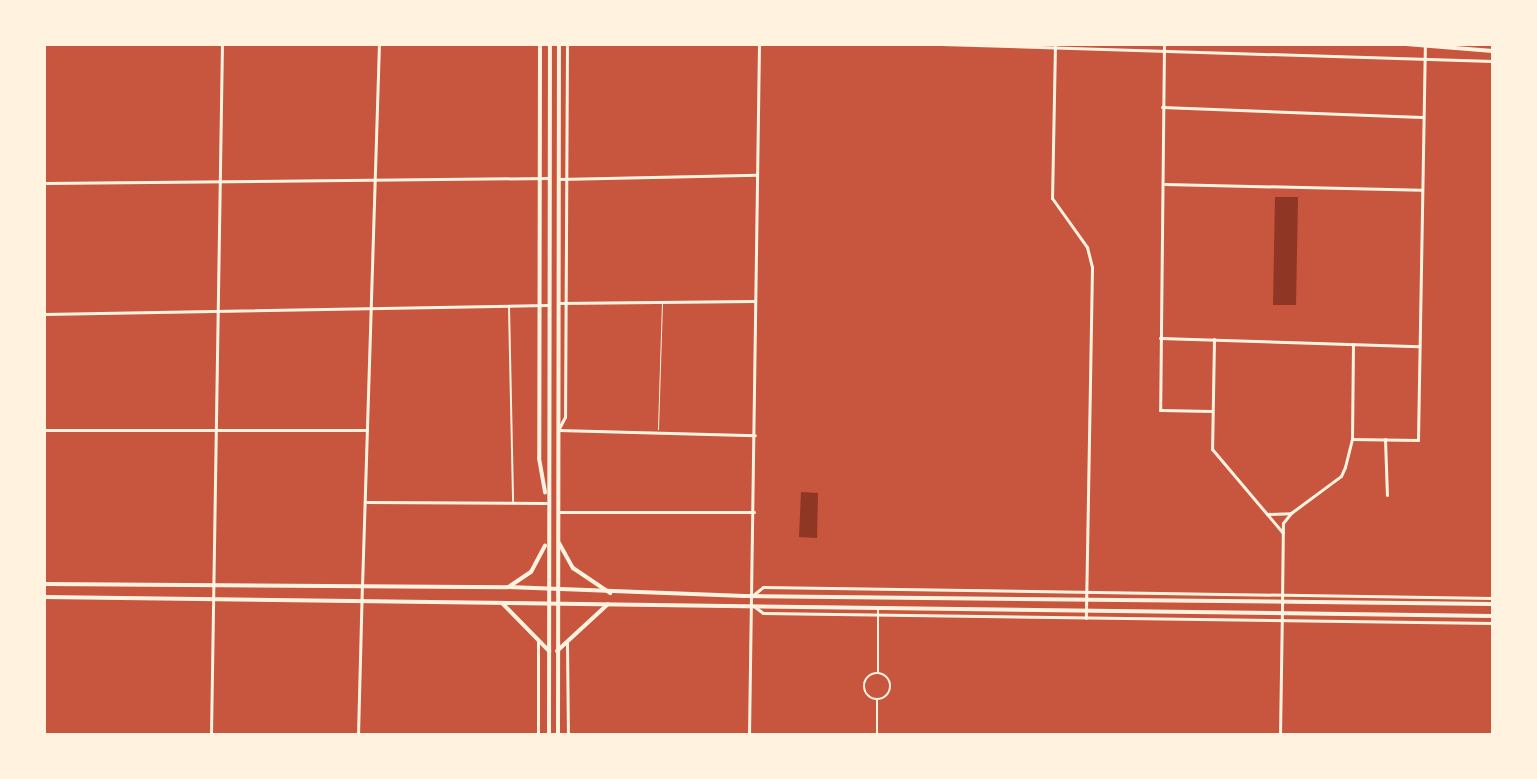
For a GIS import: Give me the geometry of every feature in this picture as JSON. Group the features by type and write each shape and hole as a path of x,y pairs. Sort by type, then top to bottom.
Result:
{"main road":[{"path":"540,44 539,458 546,503"},
{"path":"549,735 546,503 550,44"},
{"path":"558,735 559,44"},
{"path":"1406,44 1493,51"},
{"path":"1437,44 1449,49"},
{"path":"540,419 548,409"},
{"path":"559,542 573,568 610,593"},
{"path":"508,587 531,572 546,544"},
{"path":"44,584 508,587 558,592 1086,600 1493,601"},
{"path":"44,597 1493,616"},
{"path":"503,604 549,651"},
{"path":"557,651 608,604"}],"street":[{"path":"211,735 222,44"},
{"path":"358,735 379,44"},
{"path":"567,44 565,417 558,430 755,435"},
{"path":"749,735 759,44"},
{"path":"941,44 1164,47 1493,61"},
{"path":"1055,46 1052,198 1087,247 1092,267 1086,618"},
{"path":"1352,439 1418,440 1425,46"},
{"path":"1164,47 1160,410 1212,411"},
{"path":"1162,107 1422,117"},
{"path":"559,179 757,175"},
{"path":"44,183 549,178"},
{"path":"1163,184 1421,190"},
{"path":"558,303 755,301"},
{"path":"44,314 547,305"},
{"path":"509,307 513,502"},
{"path":"1160,338 1419,346"},
{"path":"1214,339 1212,449 1283,533"},
{"path":"1280,735 1283,523 1291,513 1341,476 1352,439 1353,344"},
{"path":"44,430 367,430"},
{"path":"1385,439 1387,495"},
{"path":"365,502 546,503"},
{"path":"559,512 754,512"},
{"path":"1267,514 1291,513"},
{"path":"752,596 763,587 1493,601"},
{"path":"752,605 763,613 1493,623"},
{"path":"878,607 878,673"},
{"path":"538,638 538,735"},
{"path":"567,642 568,735"},
{"path":"872,673 878,673 890,681 890,692 877,699 864,692 864,681 872,673"},
{"path":"877,699 877,735"}],"lane":[{"path":"658,432 662,302"}],"shaded area":[{"path":"1275,197 1298,197 1296,305 1273,305"},
{"path":"801,492 818,493 817,538 799,537"}]}
